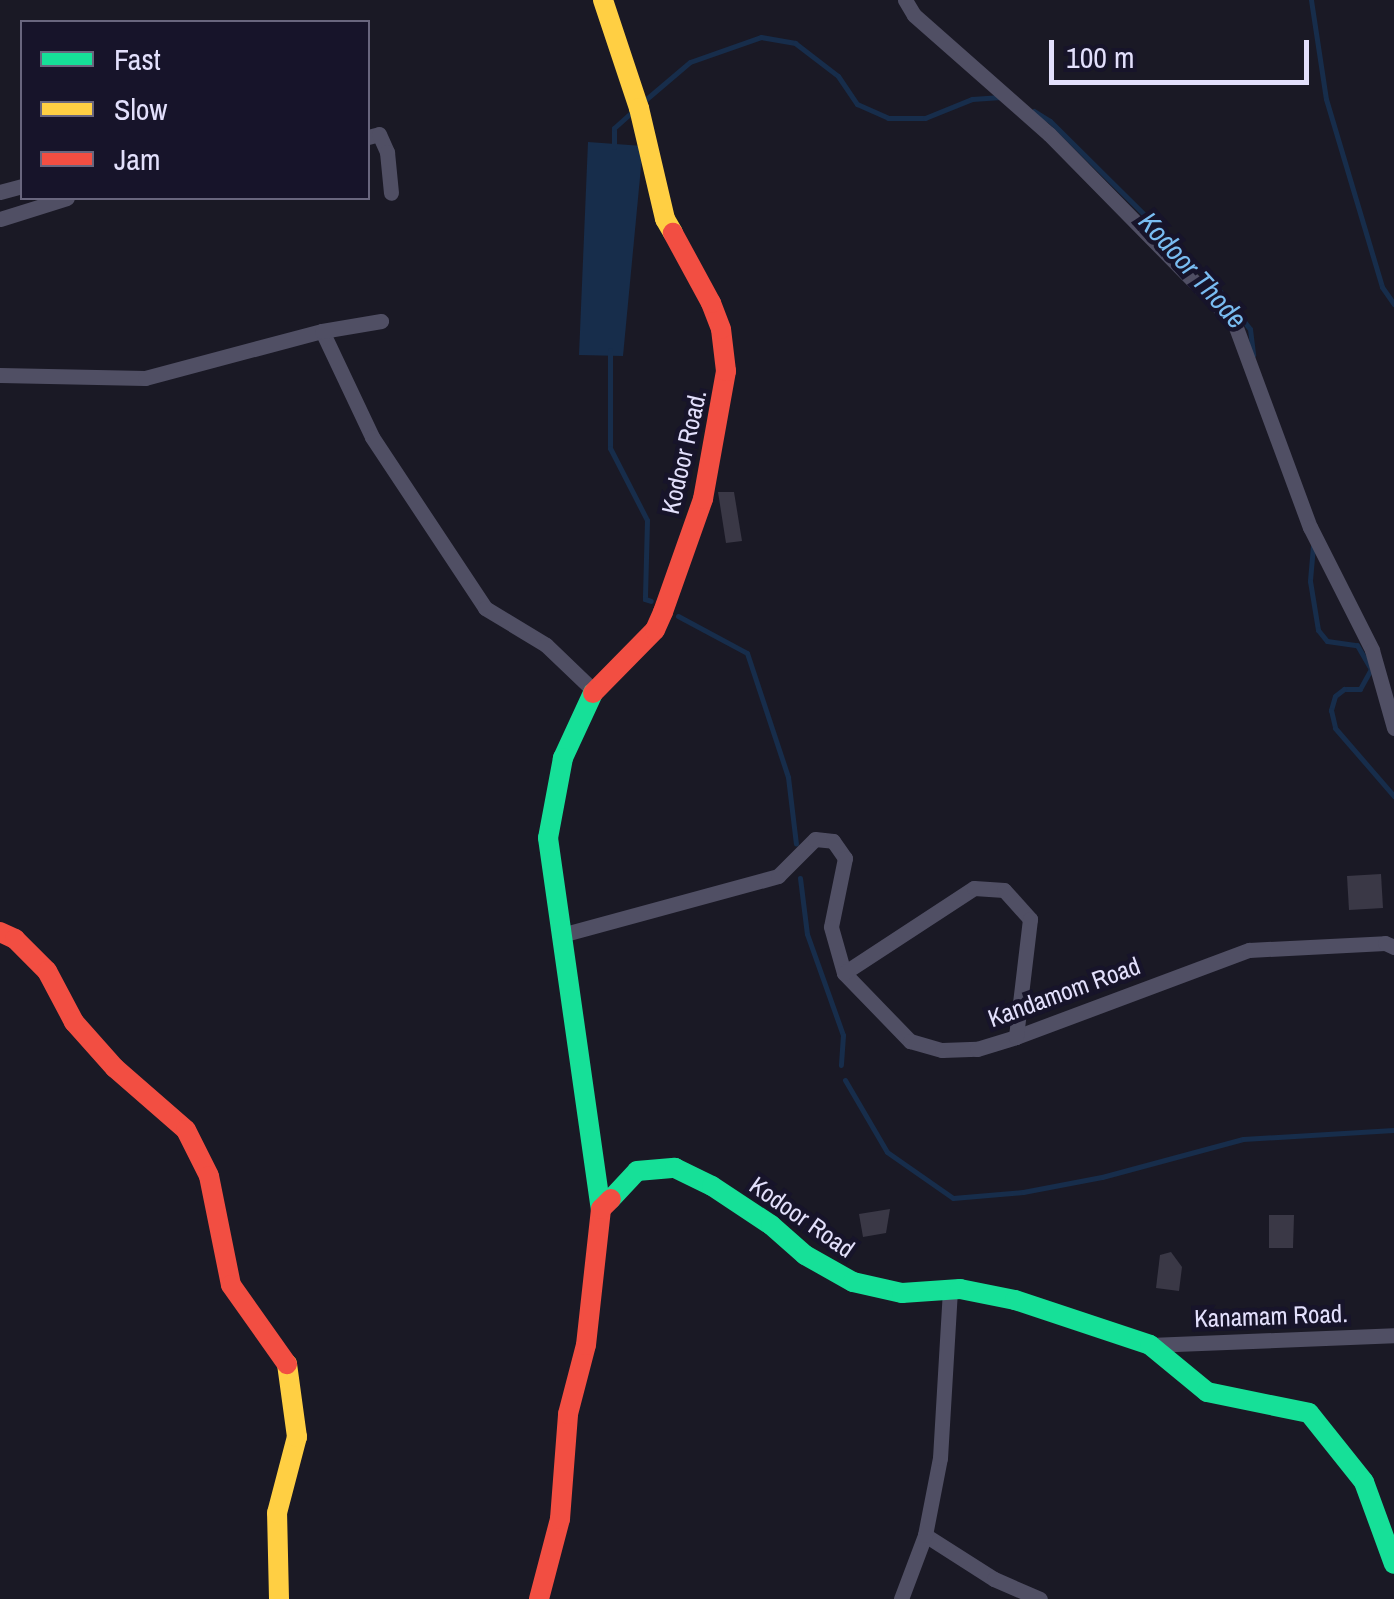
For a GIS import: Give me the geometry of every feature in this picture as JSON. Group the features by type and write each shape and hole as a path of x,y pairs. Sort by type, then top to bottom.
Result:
{"street":[{"name":"Kodoor Road.","path":"565,934 548,838 563,758 594,691 660,621 704,499 726,370 721,329 712,303 665,219 638,106 603,0"},
{"path":"905,0 914,16 1049,134 1234,322 1310,527 1372,650 1394,728"},
{"path":"370,136 380,134 387,152 391,192"},
{"path":"0,219 61,200"},
{"path":"0,374 145,378 322,331 381,321"},
{"path":"322,331 372,437 485,608 546,645 594,691"},
{"name":"Kandamom Road","path":"565,934 778,876 815,839 833,841 845,858 831,927 844,973 910,1041 942,1050 977,1049 1016,1038 1249,950 1386,943 1394,947"},
{"path":"844,973 974,888 1004,890 1030,919 1016,1038"},
{"path":"0,932 15,939 47,972 74,1022 115,1068 186,1130 209,1176 231,1284 289,1367 297,1437 277,1513 279,1599"},
{"path":"539,1599 560,1519 568,1414 586,1345 601,1209 565,934"},
{"name":"Kodoor Road","path":"601,1209 636,1171 675,1168 712,1186 771,1224 805,1255 854,1282 902,1292 950,1290 1015,1300 1150,1345 1207,1392 1309,1413 1364,1482 1394,1564"},
{"path":"901,1599 925,1536 940,1458 950,1290"},
{"name":"Kanamam Road.","path":"1150,1345 1394,1335"},
{"path":"925,1536 994,1580 1040,1599"}],"water":[{"path":"588,142 643,146 623,356 579,355"}],"building":[{"path":"718,492 734,492 742,541 726,543"},
{"path":"1381,874 1383,908 1349,910 1347,876"},
{"path":"890,1209 886,1233 863,1237 859,1214"},
{"path":"1269,1215 1294,1215 1293,1248 1269,1248"},
{"path":"1171,1252 1182,1267 1179,1291 1156,1288 1160,1255"}],"waterway":[{"path":"1311,0 1326,99 1382,287 1394,304"},
{"name":"Kodoor Thode","path":"644,101 690,62 761,37 795,43 838,76 857,104 888,118 925,118 972,99 1001,97"},
{"path":"614,147 614,128 633,111"},
{"name":"Kodoor Thode","path":"1034,111 1050,121 1216,286 1250,329 1253,355"},
{"path":"610,350 610,448 647,520 645,599 651,601"},
{"name":"Kodoor Thode","path":"1313,546 1310,581 1318,630 1327,641 1357,645 1371,669 1360,689 1344,689 1335,696 1331,710 1335,728 1394,796"},
{"path":"678,616 747,653 788,777 796,844"},
{"path":"800,878 807,934 843,1035 841,1065"},
{"path":"845,1080 887,1152 953,1198 1023,1192 1102,1177 1243,1139 1394,1130"}],"traffic: fast":[{"path":"593,693 563,758 548,838 601,1209"},
{"path":"611,1199 637,1171 675,1168 712,1186 771,1225 805,1255 853,1282 902,1293 960,1289 1015,1300 1150,1345 1207,1392 1309,1413 1364,1482 1394,1564"}],"traffic: slow":[{"path":"603,0 639,108 665,219 673,233"},
{"path":"279,1599 277,1513 297,1437 287,1364"}],"traffic: jam":[{"path":"593,693 655,630 663,612 703,499 726,371 721,329 673,233"},
{"path":"0,932 15,939 47,971 74,1022 115,1068 186,1130 209,1176 231,1285 287,1364"},
{"path":"539,1599 560,1519 568,1414 586,1345 601,1209 611,1199"}]}
